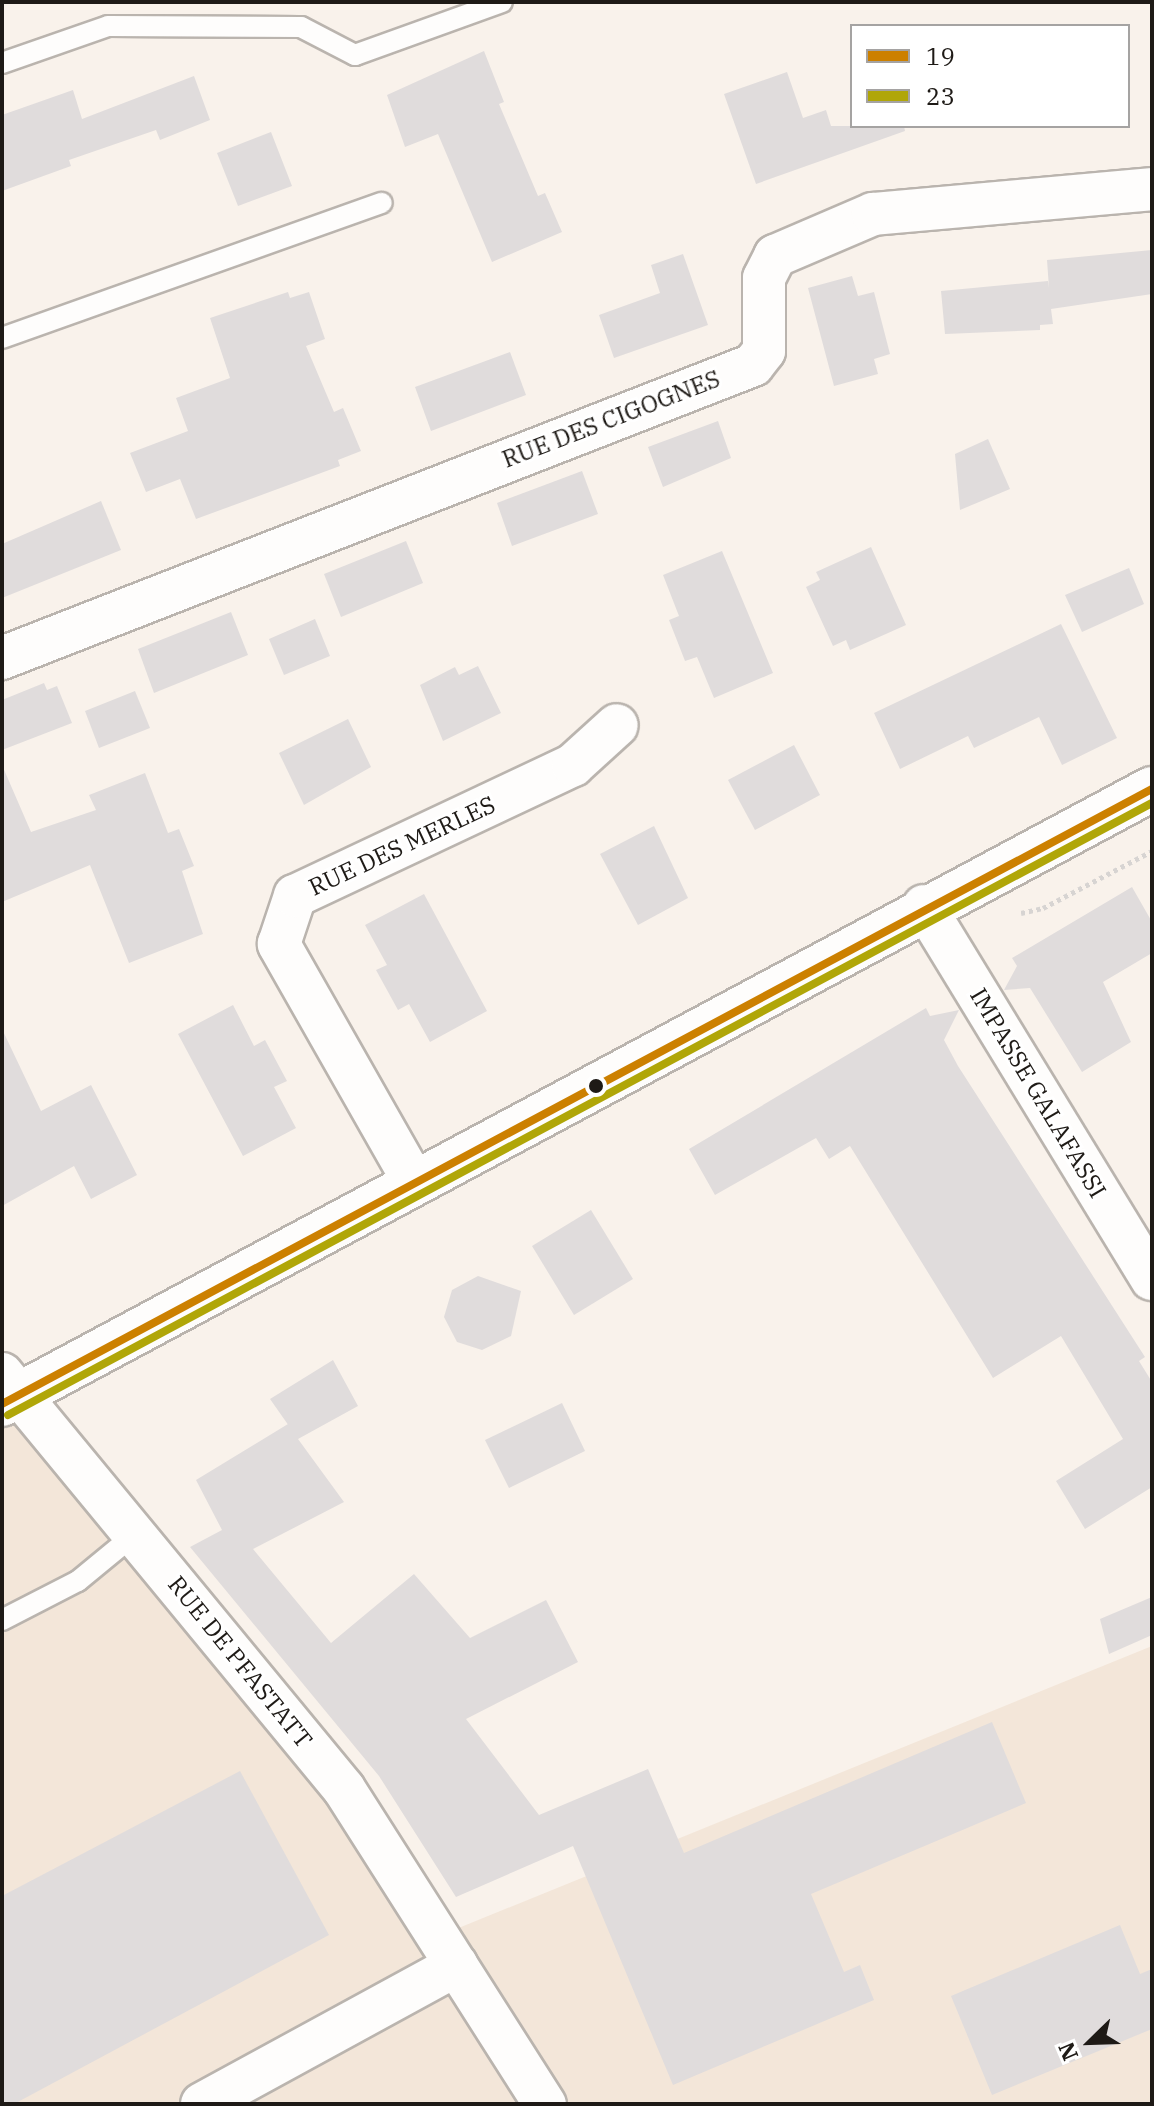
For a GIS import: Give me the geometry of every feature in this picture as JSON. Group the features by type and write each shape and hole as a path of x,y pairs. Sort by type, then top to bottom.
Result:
{"main road":[{"path":"8,1391 414,1182 924,906 1152,789"}],"street":[{"name":"RUE DES CIGOGNES","path":"2,658 753,365 764,351 764,278 775,256 873,214 1152,189"},
{"name":"RUE DES MERLES","path":"414,1182 279,944 295,896 573,765 617,725"},
{"name":"IMPASSE GALAFASSI","path":"924,906 1152,1279"},
{"name":"RUE DE PFASTATT","path":"8,1391 135,1534 344,1789 545,2104"},
{"path":"202,2104 457,1965"}],"lane":[{"path":"2,63 108,26 301,27 355,55 502,2"},
{"path":"2,338 382,203"},
{"path":"2,1620 78,1581 135,1534"}],"shaded area":[{"path":"2,1404 439,1936 1152,1646 1152,2104 2,2104"}],"building":[{"path":"484,51 504,102 499,104 538,196 545,193 562,232 492,262 438,134 405,147 387,95"},
{"path":"787,72 803,118 826,110 831,126 904,128 905,131 756,184 724,94"},
{"path":"194,76 210,120 160,140 156,130 69,160 71,166 2,191 2,115 73,90 82,119"},
{"path":"271,132 292,186 238,206 217,153"},
{"path":"1152,250 1152,294 1051,309 1053,324 1040,325 1040,330 945,334 941,291 1048,281 1049,288 1047,260"},
{"path":"683,254 708,325 614,358 599,315 660,293 651,265"},
{"path":"852,276 858,296 874,292 890,354 874,359 878,374 834,386 808,288"},
{"path":"288,292 290,298 309,292 325,339 306,346 334,412 343,408 361,451 338,460 340,466 196,519 180,479 146,492 130,453 188,431 176,398 230,378 210,318"},
{"path":"510,352 526,395 431,431 415,387"},
{"path":"718,421 731,458 663,487 648,447"},
{"path":"988,439 1010,489 960,510 955,454"},
{"path":"582,471 598,514 512,546 497,503"},
{"path":"101,501 121,550 2,598 2,544"},
{"path":"406,541 423,583 341,617 324,574"},
{"path":"871,547 906,625 850,650 846,640 833,646 806,587 820,580 816,572"},
{"path":"722,551 773,673 714,698 697,657 685,661 669,620 679,616 663,575"},
{"path":"1129,568 1144,604 1082,632 1065,595"},
{"path":"231,612 248,655 154,693 138,649"},
{"path":"315,619 330,656 284,675 269,639"},
{"path":"1061,624 1117,738 1062,765 1039,717 974,748 968,736 900,769 874,713"},
{"path":"478,666 501,713 443,741 420,685 455,667 459,675"},
{"path":"44,683 47,690 57,686 72,723 2,750 2,700"},
{"path":"135,691 150,728 99,748 85,711"},
{"path":"348,719 371,767 304,805 279,753"},
{"path":"794,745 820,795 755,830 728,780"},
{"path":"2,765 31,832 96,810 89,795 145,773 168,833 179,829 194,866 182,871 203,934 129,963 90,865 2,902"},
{"path":"654,826 688,898 638,925 600,854"},
{"path":"1132,887 1152,922 1152,953 1103,982 1131,1042 1082,1072 1030,988 1004,990 1017,966 1012,958"},
{"path":"424,894 487,1011 430,1042 409,1004 398,1010 376,970 387,965 365,925"},
{"path":"233,1005 254,1046 265,1040 287,1081 274,1087 296,1128 243,1156 178,1034"},
{"path":"926,1008 930,1016 959,1010 944,1040 1145,1357 1139,1361 1152,1382 1152,1487 1085,1529 1056,1481 1123,1439 1061,1336 993,1378 850,1146 829,1159 816,1138 715,1195 689,1149"},
{"path":"2,1029 41,1111 91,1085 137,1175 91,1199 74,1166 2,1206"},
{"path":"591,1210 633,1279 574,1315 532,1246"},
{"path":"478,1276 521,1291 511,1336 482,1350 457,1342 444,1317 452,1290"},
{"path":"333,1360 358,1406 298,1439 344,1502 253,1549 331,1643 414,1574 470,1638 546,1600 578,1662 466,1719 539,1815 648,1769 684,1853 992,1722 1026,1803 811,1894 844,1972 860,1965 874,2000 673,2085 573,1846 456,1897 379,1776 190,1547 222,1530 196,1480 288,1424 270,1399"},
{"path":"562,1403 585,1451 509,1488 485,1440"},
{"path":"1152,1597 1152,1635 1109,1654 1100,1619"},
{"path":"240,1771 329,1935 14,2104 2,2104 2,1896"},
{"path":"1120,1925 1140,1974 1152,1969 1152,2029 992,2095 951,1996"}],"transit line":[{"name":"19","path":"2,1404 1152,789"},
{"name":"23","path":"8,1415 1152,803"}]}
